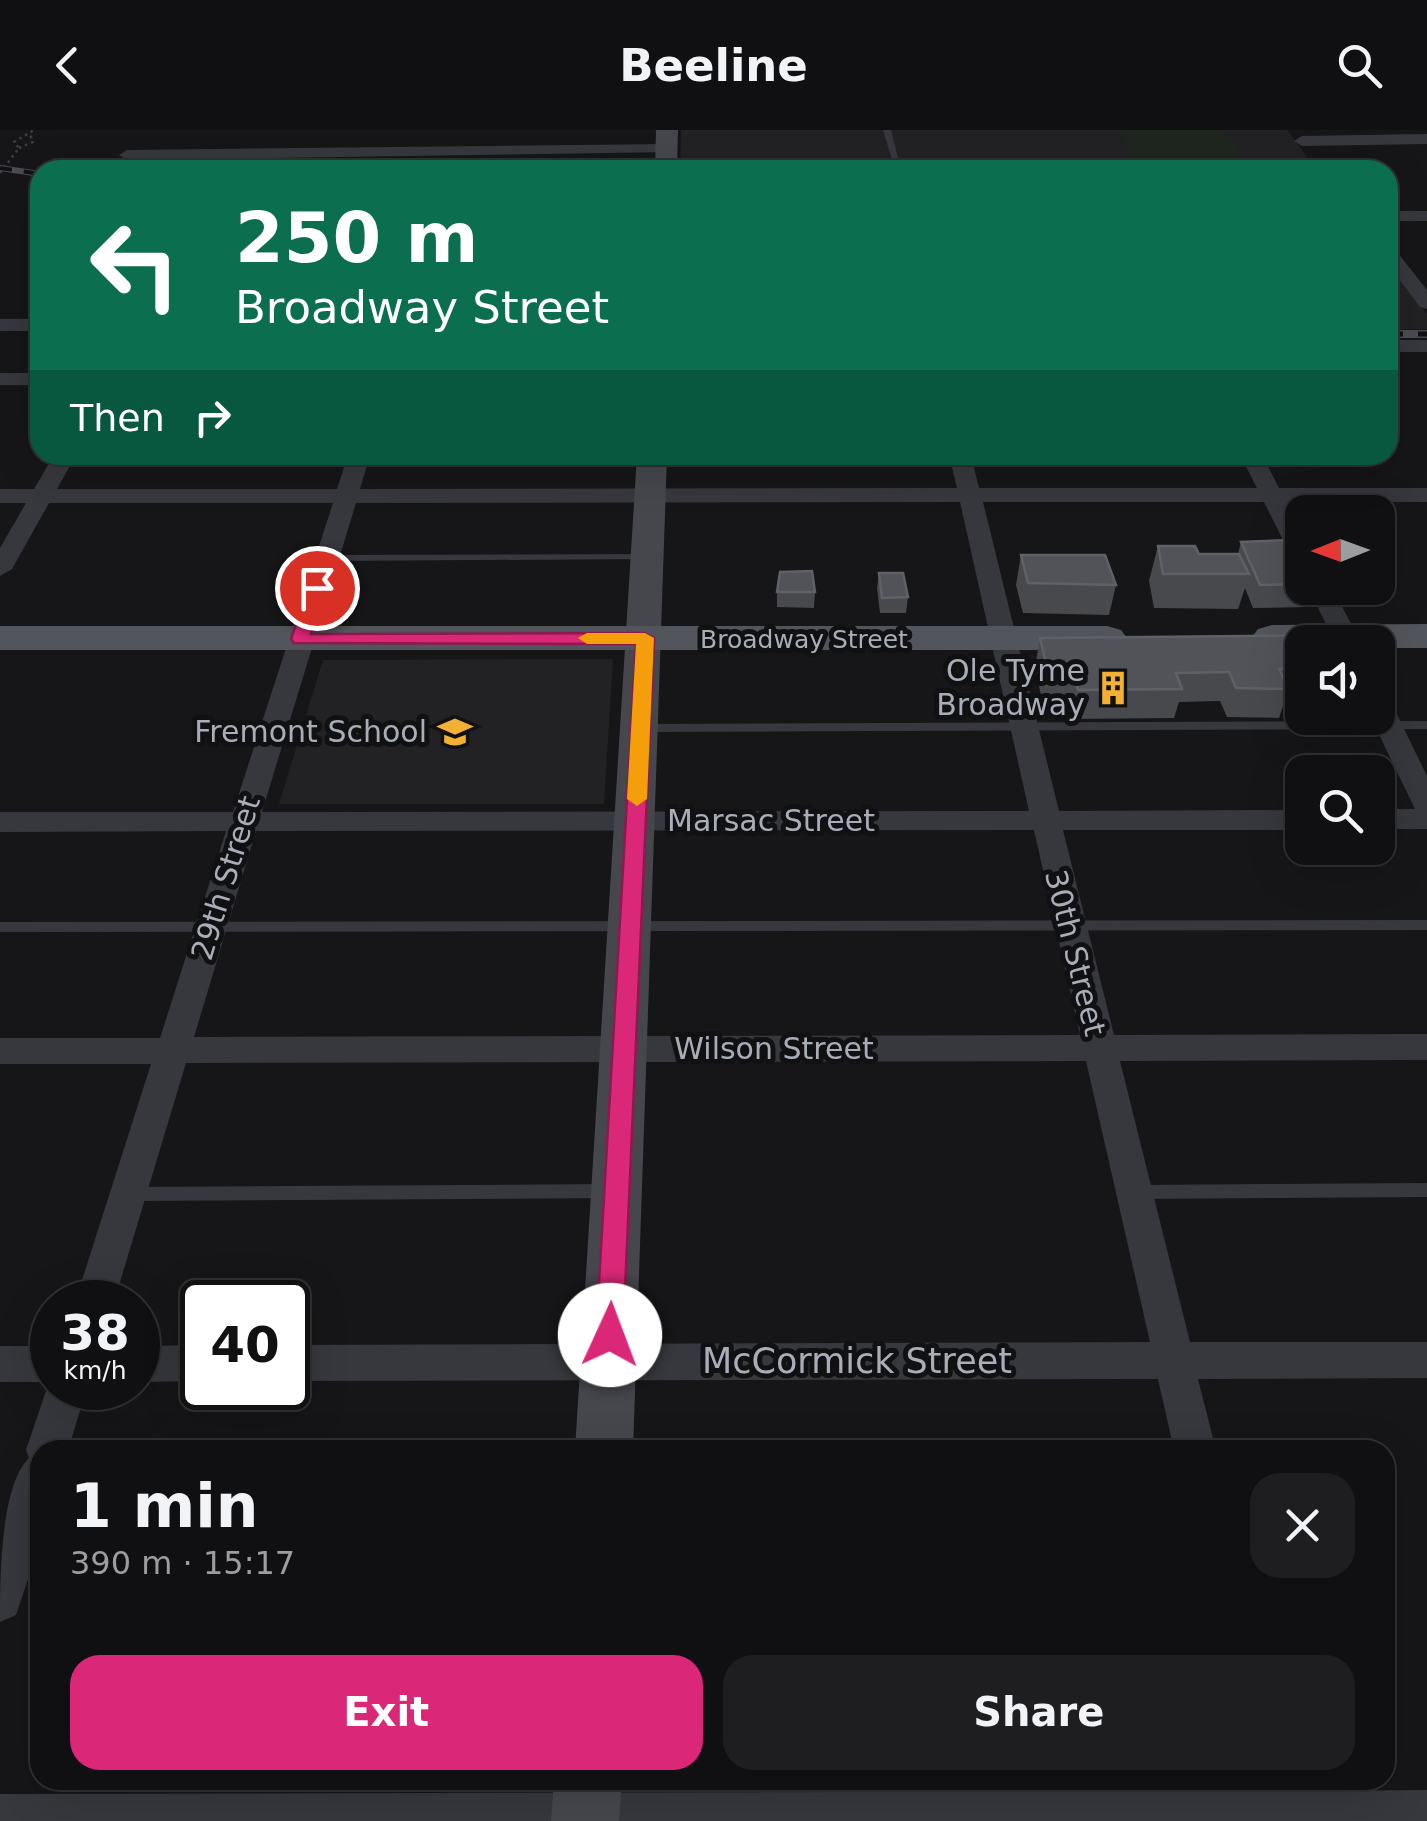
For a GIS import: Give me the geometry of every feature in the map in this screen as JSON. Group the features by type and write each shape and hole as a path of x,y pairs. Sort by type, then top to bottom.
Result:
{"main road":[{"path":"1395,637 1427,636"},
{"path":"1244,637 1285,638"},
{"name":"Broadway Street","path":"0,638 1145,638"}],"street":[{"path":"451,160 461,130"},
{"path":"1298,136 1427,139"},
{"path":"1298,136 1315,158"},
{"path":"237,160 250,140"},
{"path":"295,160 454,152 666,150"},
{"path":"127,154 199,160"},
{"path":"1398,216 1427,216"},
{"path":"1398,265 1427,302"},
{"path":"0,326 30,325"},
{"path":"1398,346 1427,346"},
{"path":"0,379 30,378"},
{"path":"2,562 59,465"},
{"name":"29th Street","path":"101,1280 355,465"},
{"path":"604,1440 651,465"},
{"name":"30th Street","path":"962,465 1193,1440"},
{"path":"1256,465 1285,521"},
{"path":"0,496 1427,495"},
{"path":"1392,735 1427,805"},
{"path":"1395,819 1427,819"},
{"name":"Marsac Street","path":"0,822 1285,820"},
{"name":"Wilson Street","path":"0,1051 1427,1047"},
{"name":"McCormick Street","path":"310,1363 1427,1360"},
{"path":"0,1364 30,1364"},
{"path":"51,1440 60,1410"},
{"path":"17,1575 30,1518"},
{"path":"0,1819 586,1807 1274,1806 1427,1815"}],"lane":[{"path":"888,130 896,160"},
{"path":"327,558 648,557"},
{"path":"1395,717 1427,725"},
{"path":"640,728 1024,727 1285,718"},
{"path":"0,928 1427,925"},
{"path":"1132,1192 1427,1190"},
{"path":"130,1194 616,1191"}],"path":[{"path":"0,173 18,148 33,142 32,132 14,142 18,148"}],"shaded area":[{"path":"681,130 1287,130 1310,160 680,160"},
{"path":"1118,130 1224,130 1246,160 1135,160"},
{"path":"1398,275 1427,314 1427,329 1398,329"},
{"name":"Fremont School","path":"613,659 604,804 279,804 323,660"}],"building":[{"path":"1285,540 1285,584 1260,585 1241,542"},
{"path":"1158,546 1195,546 1199,554 1239,554 1249,574 1163,574"},
{"path":"1021,555 1105,555 1116,585 1028,583"},
{"path":"812,571 815,592 777,592 780,572"},
{"path":"879,573 903,573 908,597 882,598"},
{"path":"1285,636 1285,669 1279,669 1285,689 1236,688 1229,672 1176,673 1182,689 1078,690 1075,682 1050,681 1040,638"}],"railway":[{"path":"0,168 30,172"},
{"path":"1398,334 1427,334"}],"slow traffic":[{"path":"587,638 645,638 637,799"}],"place":[{"name":"Ole Tyme Broadway","path":"1113,688"},
{"name":"Fremont School","path":"455,732"}],"route":[{"path":"317,588 300,639 645,638 610,1335"}]}
